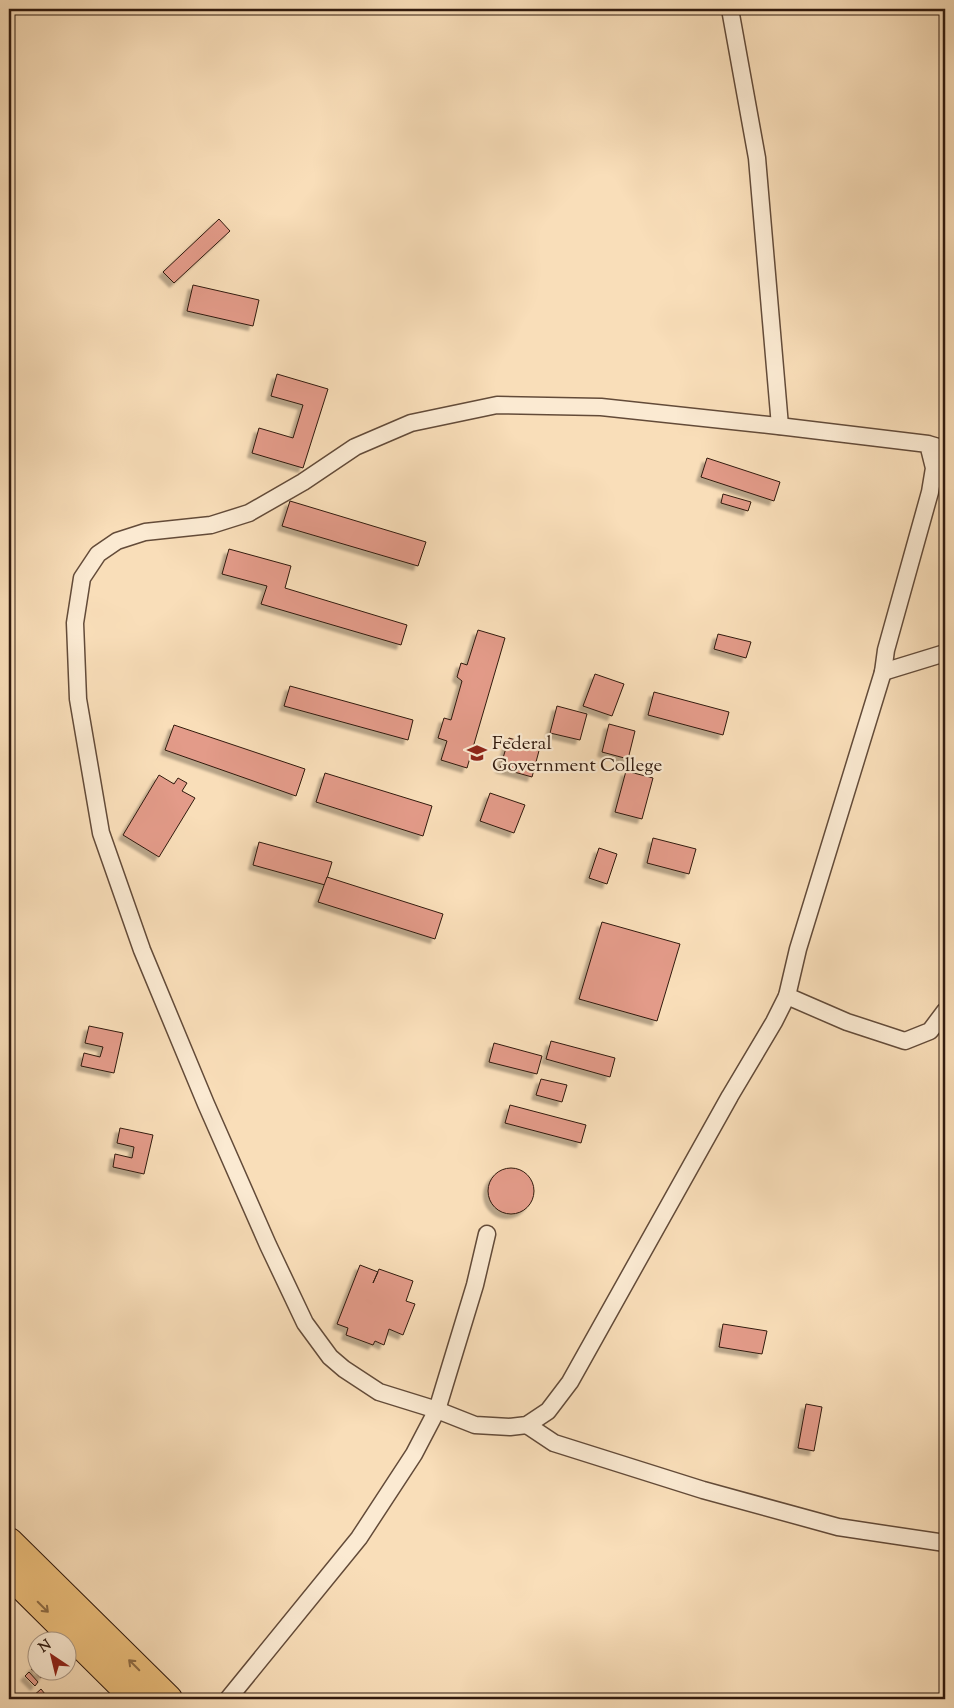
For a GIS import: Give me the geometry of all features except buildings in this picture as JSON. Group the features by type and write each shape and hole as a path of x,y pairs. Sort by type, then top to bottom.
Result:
{"highway":[{"path":"9,1542 168,1699"},
{"path":"9,1573 136,1699"}],"street":[{"path":"730,9 757,158 780,426"},
{"path":"928,444 934,468 930,492 886,650 883,672 798,949 787,996 570,1382 548,1411 527,1424 510,1427 475,1425 437,1410 379,1392 344,1369 330,1357 305,1323 268,1245 206,1104 142,950 101,833 78,699 75,623 82,578 98,554 117,541 145,532 211,525 249,512 303,482 355,447 411,423 497,405 601,408 780,426 928,444 945,450"},
{"path":"883,672 945,653"},
{"path":"787,996 847,1022 905,1041 930,1031 945,1011"},
{"path":"228,1699 359,1538 414,1454 437,1410 475,1286 487,1234"},
{"path":"527,1424 554,1443 703,1490 838,1527 945,1543"}],"place":[{"name":"Federal Government College","path":"477,753"}]}
